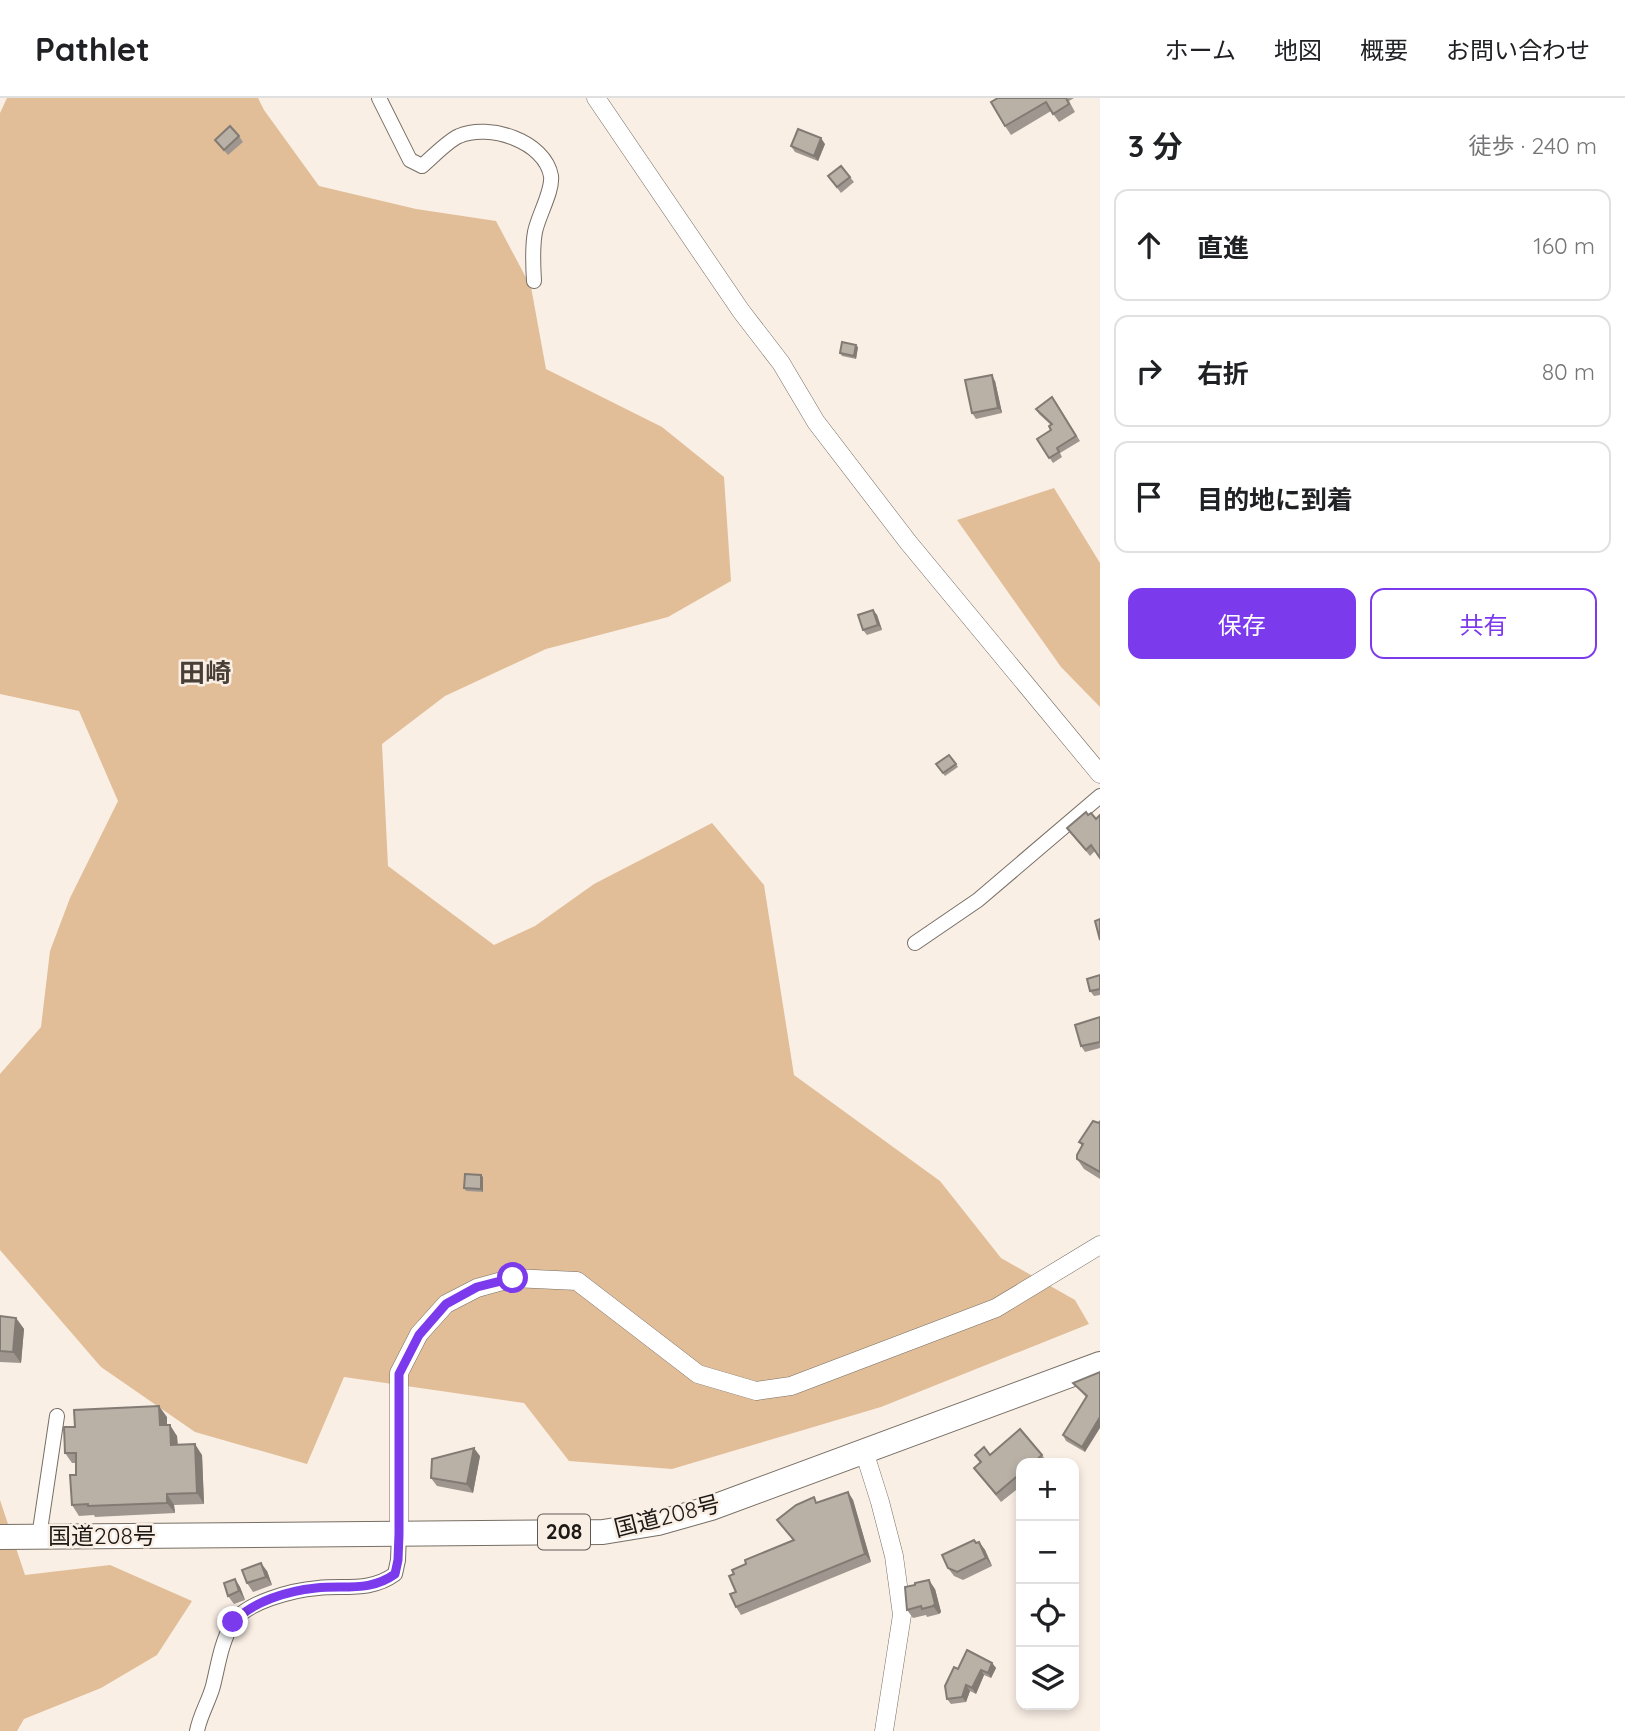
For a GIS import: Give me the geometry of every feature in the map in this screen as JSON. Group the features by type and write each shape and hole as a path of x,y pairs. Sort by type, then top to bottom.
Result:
{"highway":[{"name":"国道208号","path":"0,1537 603,1532 659,1523 711,1508 1100,1364"}],"street":[{"path":"379,98 410,160 422,166 457,136 476,131 502,133 529,146 545,158 551,178 535,233 534,281"},
{"path":"596,98 741,311 781,363 816,422 908,542 1100,774"},
{"path":"915,943 978,900 1100,796"},
{"path":"197,1731 210,1696 225,1639 233,1622 244,1610 294,1592 317,1588 357,1588 387,1580 395,1574 399,1534 399,1374 419,1335 428,1324 446,1304 477,1287 513,1278 577,1281 698,1374 756,1391 791,1387 996,1308 1100,1245"},
{"path":"39,1537 57,1416"},
{"path":"864,1451 894,1556 902,1615 884,1731"}],"shaded area":[{"path":"7,98 258,98 319,186 416,209 496,221 531,287 546,369 662,427 724,477 731,581 668,617 546,649 445,696 382,744 388,866 494,945 535,926 594,884 712,823 764,885 794,1075 940,1181 1001,1258 1075,1300 1089,1324 881,1407 672,1469 569,1461 524,1403 344,1377 307,1464 195,1432 101,1367 0,1250 0,1074 41,1027 50,951 70,898 118,801 79,711 0,694 0,113"},
{"path":"1054,488 1100,563 1100,707 1061,667 957,520"},
{"path":"0,1500 25,1575 110,1565 192,1601 157,1655 101,1688 24,1719 17,1731 0,1731"}],"building":[{"path":"998,98 1066,98 1069,104 1053,114 1046,102 1005,126 991,102"},
{"path":"230,126 239,136 224,150 215,140"},
{"path":"798,129 821,138 814,156 791,146"},
{"path":"841,166 850,177 837,187 828,176"},
{"path":"842,342 856,345 854,356 840,353"},
{"path":"992,375 998,408 972,413 965,380"},
{"path":"1052,397 1076,436 1057,448 1059,452 1049,458 1037,439 1051,430 1049,426 1052,424 1036,409"},
{"path":"873,610 878,625 863,630 858,615"},
{"path":"949,755 956,764 943,773 936,764"},
{"path":"1086,812 1096,819 1100,815 1100,858 1091,845 1086,850 1067,828"},
{"path":"1100,919 1100,940 1095,921"},
{"path":"1100,975 1100,989 1090,991 1087,979"},
{"path":"1100,1017 1100,1042 1081,1046 1075,1025"},
{"path":"1093,1121 1100,1121 1100,1172 1077,1159 1083,1144 1079,1142"},
{"path":"465,1174 481,1175 481,1189 464,1188"},
{"path":"0,1316 16,1318 13,1352 0,1351"},
{"path":"1100,1372 1100,1417 1082,1447 1063,1435 1087,1396 1073,1383"},
{"path":"159,1406 160,1425 170,1425 171,1445 195,1444 197,1493 167,1494 167,1503 72,1505 70,1475 76,1475 76,1453 65,1453 64,1427 75,1427 74,1410"},
{"path":"1020,1429 1042,1455 1039,1458 1016,1458 1016,1477 996,1494 974,1468 981,1462 975,1455 984,1447 990,1455"},
{"path":"474,1448 467,1484 431,1478 432,1459"},
{"path":"848,1492 865,1554 736,1607 730,1594 736,1592 729,1576 734,1574 732,1570 746,1564 745,1560 794,1540 777,1520 796,1505 814,1497 816,1503"},
{"path":"974,1540 979,1542 986,1558 957,1572 948,1568 942,1555"},
{"path":"261,1563 266,1577 247,1583 242,1570"},
{"path":"235,1579 239,1591 228,1596 224,1583"},
{"path":"929,1580 935,1604 922,1609 921,1606 907,1610 905,1587"},
{"path":"967,1650 992,1663 988,1673 981,1670 972,1688 966,1685 962,1697 947,1699 945,1686 954,1667 958,1669"}],"district":[{"name":"田崎","path":"205,673"}],"route":[{"path":"233,1622 244,1610 266,1600 317,1588 357,1588 374,1585 395,1574 399,1534 399,1374 419,1335 446,1304 477,1287 513,1278"}]}
